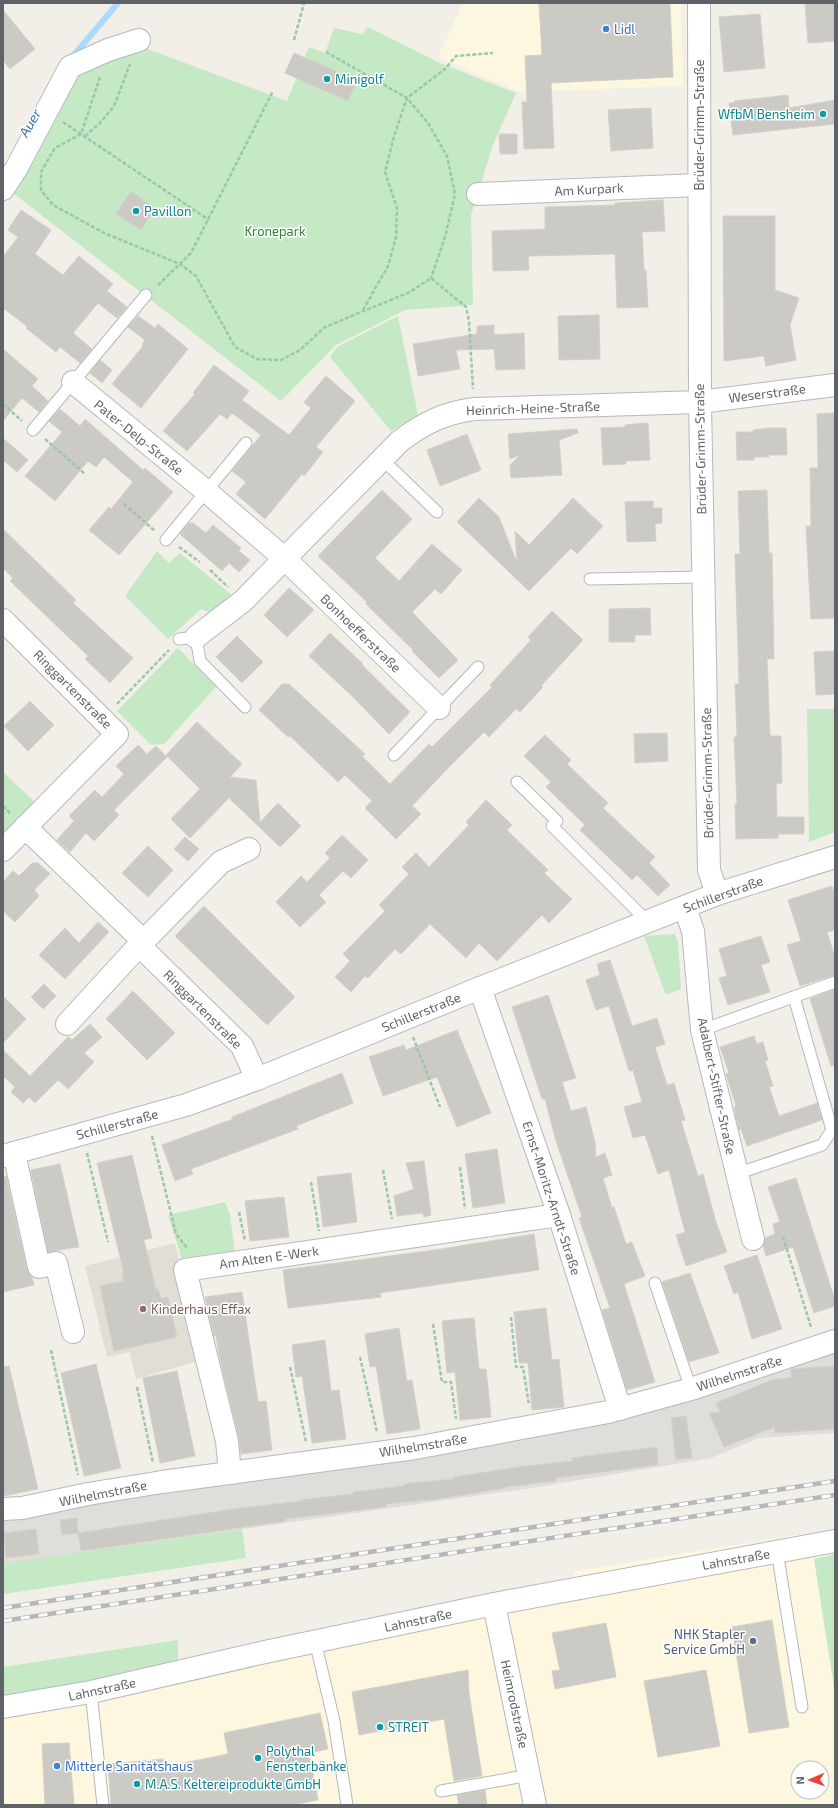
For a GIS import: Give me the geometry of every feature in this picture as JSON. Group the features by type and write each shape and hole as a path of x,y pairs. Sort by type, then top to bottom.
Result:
{"street":[{"name":"Brüder-Grimm-Straße","path":"699,3 702,576 709,870 717,894"},
{"path":"3,190 47,113 70,67 108,50 139,40"},
{"name":"Am Kurpark","path":"478,194 699,185"},
{"name":"Pater-Delp-Straße","path":"73,382 206,491 284,558"},
{"name":"Weserstraße","path":"700,402 835,385"},
{"name":"Heinrich-Heine-Straße","path":"187,638 243,601 382,459 417,428 453,412 474,409 700,402"},
{"name":"Bonhoefferstraße","path":"284,558 439,708"},
{"name":"Ringgartenstraße","path":"3,620 117,734 3,850"},
{"name":"Ringgartenstraße","path":"25,827 136,934 147,953 242,1046 257,1079"},
{"path":"67,1024 141,944 221,862 249,849"},
{"name":"Schillerstraße","path":"8,1154 186,1105 257,1079 480,988 685,908 717,894 835,857"},
{"name":"Adalbert-Stifter-Straße","path":"685,908 693,931 702,1030 753,1239"},
{"name":"Ernst-Moritz-Arndt-Straße","path":"480,988 559,1215 620,1409"},
{"path":"8,1154 39,1267 56,1262 73,1332"},
{"name":"Am Alten E-Werk","path":"185,1270 559,1215"},
{"path":"185,1270 227,1442 230,1473"},
{"name":"Wilhelmstraße","path":"3,1509 22,1508 157,1483 381,1452 620,1409 691,1389 826,1344"},
{"name":"Lahnstraße","path":"3,1707 91,1692 315,1641 494,1604 835,1541"},
{"name":"Heimrodstraße","path":"494,1604 536,1805"}],"lane":[{"path":"33,430 146,295"},
{"path":"166,540 246,443"},
{"path":"382,459 437,512"},
{"path":"590,579 702,576"},
{"path":"187,638 200,662 245,707"},
{"path":"394,755 478,667"},
{"path":"518,782 557,821 552,826 648,922"},
{"path":"702,1030 835,982"},
{"path":"736,1174 822,1145 832,1130 794,997"},
{"path":"655,1283 691,1389"},
{"path":"777,1551 802,1707"},
{"path":"315,1641 334,1721 347,1805"},
{"path":"91,1692 103,1805"},
{"path":"440,1791 530,1775"}],"path":[{"path":"294,40 304,3"},
{"path":"84,136 100,123 114,106 139,40"},
{"path":"108,50 81,134 54,148 41,172 42,190 53,205 104,233 180,264 196,276 235,347 257,359 281,360 300,350 325,327 363,310 410,292 431,278 445,237 455,194 447,156 428,123 408,98 326,52"},
{"path":"363,310 388,266 396,237 397,208 385,172 394,136 408,98 445,69 456,56 493,53"},
{"path":"146,295 191,253 273,91"},
{"path":"47,113 81,134 209,220"},
{"path":"431,278 466,307 469,321 474,409"},
{"path":"102,719 187,638"},
{"path":"406,1018 440,1107"},
{"path":"147,1116 176,1234 188,1248 185,1270"},
{"path":"83,1134 108,1242"},
{"path":"460,1167 467,1228"},
{"path":"383,1170 396,1238"},
{"path":"311,1182 322,1249"},
{"path":"239,1212 248,1260"},
{"path":"784,1237 826,1344"},
{"path":"511,1317 516,1367 523,1367 532,1426"},
{"path":"434,1324 442,1382 451,1382 458,1439"},
{"path":"51,1350 83,1496"},
{"path":"360,1357 381,1452"},
{"path":"290,1367 311,1462"},
{"path":"137,1387 157,1483"}],"shaded area":[{"path":"463,3 681,3 683,86 520,92 438,57"},
{"name":"Kinderhaus Effax","path":"175,1243 202,1360 136,1379 130,1352 107,1357 85,1266"},
{"path":"835,1349 835,1433 759,1438 711,1458 532,1488 3,1563 3,1514 406,1453"},
{"path":"835,1529 835,1805 3,1805 3,1700 570,1581 576,1571"}],"green space":[{"name":"Kronepark","path":"368,27 440,63 516,93 493,145 471,215 473,305 405,310 336,345 281,401 13,193 71,74 145,48 287,101 309,47 325,53 334,28 362,34"},
{"path":"398,316 418,415 391,431 330,357 337,347"},
{"path":"157,551 169,563 180,553 233,596 214,614 201,609 168,639 125,596"},
{"path":"178,648 216,687 164,744 151,745 117,711"},
{"path":"807,709 835,709 835,832 809,842"},
{"path":"3,772 40,807 3,842"},
{"path":"675,934 678,943 681,989 666,995 644,936"},
{"path":"225,1202 230,1215 235,1254 183,1262 168,1215"},
{"path":"242,1529 246,1558 3,1594 3,1563"},
{"path":"835,1554 835,1694 814,1559"},
{"path":"178,1640 178,1665 3,1700 3,1667"}],"building":[{"name":"Lidl","path":"539,3 670,3 673,77 551,83 554,148 524,149 522,102 527,102 525,56 542,55"},
{"path":"805,3 835,3 835,41 808,43"},
{"path":"3,10 35,49 10,69 3,60"},
{"path":"760,14 765,68 724,72 719,17"},
{"name":"Minigolf","path":"294,53 357,80 348,101 285,73"},
{"path":"788,95 789,108 835,100 835,124 733,135 729,103 734,103 734,101"},
{"path":"651,108 653,148 611,151 608,110"},
{"path":"499,134 517,134 517,154 500,154"},
{"name":"Pavillon","path":"131,191 155,208 141,230 116,214"},
{"path":"663,200 665,231 642,232 648,307 617,308 615,254 528,256 529,270 493,271 492,231 545,229 545,207 615,205 615,203"},
{"path":"21,210 51,230 35,254 63,275 79,256 113,284 107,291 127,307 117,318 98,303 73,333 92,349 80,363 60,347 56,352 26,328 27,326 3,308 3,257 18,237 8,230"},
{"path":"723,216 775,216 775,290 799,298 790,325 796,360 766,366 764,356 724,361"},
{"path":"599,315 600,359 559,360 558,316"},
{"path":"138,316 155,328 158,324 188,349 141,408 112,384 143,346 142,345 145,340 128,327"},
{"path":"494,325 494,335 524,333 525,369 496,370 494,349 456,350 460,369 418,376 413,344 477,334 477,326"},
{"path":"3,349 38,379 32,386 48,401 39,412 22,398 3,421"},
{"path":"100,360 112,370 102,383 90,373"},
{"path":"214,365 249,391 242,400 289,435 311,408 304,402 326,376 355,401 316,447 323,452 304,476 302,474 265,519 236,494 246,482 232,471 261,435 232,413 227,419 220,414 187,451 163,431 195,394 193,393"},
{"path":"60,409 80,426 85,419 143,470 145,468 173,492 119,555 89,530 109,507 111,509 133,482 104,457 96,467 88,461 55,501 25,476 62,432 49,421"},
{"path":"835,413 835,618 811,619 806,526 811,526 810,468 818,468 817,414"},
{"path":"648,423 650,460 626,461 626,464 603,465 601,428 625,427 625,425"},
{"path":"786,428 787,455 769,455 769,457 754,457 754,460 737,460 736,432 753,432 753,430"},
{"path":"577,429 578,433 559,440 562,475 511,478 510,465 520,455 510,459 508,434"},
{"path":"467,434 481,470 440,486 427,450"},
{"path":"3,438 28,460 17,472 3,460"},
{"path":"382,490 412,519 375,558 399,581 432,544 462,570 441,594 435,589 412,612 458,660 439,678 366,604 367,602 318,556"},
{"path":"767,490 769,553 772,553 774,659 767,659 770,736 781,736 782,783 776,784 777,817 804,817 804,834 778,834 778,838 736,839 735,804 737,804 734,737 737,737 735,684 739,684 735,554 740,554 738,491"},
{"path":"479,498 499,517 517,563 515,531 529,545 573,498 603,526 577,554 571,548 529,591 457,522"},
{"path":"653,501 653,508 662,508 662,523 655,524 656,541 627,542 625,502"},
{"path":"189,523 193,523 206,533 213,525 241,548 239,551 250,560 239,572 229,563 222,571 180,534"},
{"path":"3,529 76,600 73,603 133,658 110,683 85,659 88,656 10,581 13,578 3,568"},
{"path":"289,588 314,610 287,637 264,615"},
{"path":"650,608 651,635 635,635 635,642 609,642 609,609"},
{"path":"552,611 583,640 541,686 543,687 520,712 516,709 489,737 484,732 412,806 421,814 396,839 365,808 372,801 345,775 338,782 290,736 288,737 259,710 282,684 289,684 365,754 362,756 390,784 429,744 432,747 492,687 490,685 531,640 528,637"},
{"path":"330,633 410,712 389,734 352,696 309,656"},
{"path":"237,636 263,662 242,683 216,657"},
{"path":"835,651 835,694 816,695 814,652"},
{"path":"30,701 54,725 28,751 4,726"},
{"path":"197,722 242,764 230,777 256,780 260,822 278,803 301,826 280,847 229,798 190,838 171,819 200,789 166,755"},
{"path":"667,733 668,761 635,763 634,734"},
{"path":"545,735 571,760 567,764 608,803 603,808 655,857 649,863 670,885 658,896 637,875 632,880 580,830 585,825 546,787 551,782 524,756"},
{"path":"138,745 147,754 156,746 167,757 114,810 119,815 94,841 86,833 70,852 57,840 74,821 69,816 95,790 102,797 124,774 116,766"},
{"path":"486,800 512,825 507,830 548,870 544,873 572,899 549,923 542,915 497,961 479,943 466,958 430,924 401,954 395,949 368,978 365,976 351,992 335,977 350,961 343,954 385,911 379,905 409,874 402,867 416,853 429,867 469,825 466,822"},
{"path":"342,835 368,860 351,878 343,871 319,895 326,902 300,927 276,902 301,876 307,882 330,858 325,853"},
{"path":"185,837 199,849 188,861 174,849"},
{"path":"148,846 173,870 148,897 122,873"},
{"path":"32,863 38,863 50,874 34,890 39,896 15,922 3,911 3,882 13,871 19,876"},
{"path":"832,886 835,894 835,930 827,932 835,957 835,975 800,986 787,945 801,941 788,900"},
{"path":"204,906 295,997 267,1025 175,936"},
{"path":"98,922 109,932 65,979 39,955 65,928 79,943"},
{"path":"761,936 770,962 761,965 770,992 728,1005 719,978 727,976 719,949"},
{"path":"610,960 632,1026 657,1018 665,1044 655,1047 667,1085 674,1083 685,1120 681,1121 698,1176 703,1174 716,1222 727,1252 686,1266 676,1235 685,1232 669,1170 658,1174 645,1135 633,1138 624,1107 642,1102 633,1070 629,1071 609,1006 596,1010 586,980 600,975 597,964"},
{"path":"44,984 56,996 43,1009 31,997"},
{"path":"835,989 835,1065 831,1066 810,999"},
{"path":"133,991 175,1033 147,1060 106,1019"},
{"path":"548,995 576,1078 562,1082 571,1111 586,1107 595,1142 596,1157 605,1153 612,1175 603,1178 612,1208 614,1207 626,1244 632,1242 645,1276 624,1284 655,1382 627,1390 602,1310 610,1308 579,1218 582,1217 556,1141 545,1099 542,1099 512,1007"},
{"path":"3,996 26,1019 3,1043"},
{"path":"90,1024 102,1037 84,1053 94,1062 68,1089 58,1080 35,1103 29,1097 23,1103 11,1092 15,1087 3,1076 3,1050 30,1076 68,1037 72,1040"},
{"path":"457,1030 491,1113 457,1127 437,1077 383,1096 369,1057 404,1045 406,1050"},
{"path":"754,1036 757,1044 763,1042 768,1060 765,1061 773,1086 769,1087 779,1116 817,1103 822,1120 747,1146 741,1129 739,1130 734,1107 736,1106 726,1074 729,1073 720,1047"},
{"path":"342,1073 353,1103 296,1126 298,1129 191,1169 193,1174 175,1181 162,1145 233,1119 232,1117"},
{"path":"497,1149 505,1203 473,1208 465,1154"},
{"path":"132,1155 152,1238 144,1240 156,1289 158,1289 161,1299 168,1297 177,1337 114,1351 100,1286 124,1281 122,1274 124,1273 97,1163"},
{"path":"424,1161 431,1215 424,1217 423,1213 397,1216 394,1196 414,1189 406,1163"},
{"path":"60,1164 79,1247 48,1252 31,1170"},
{"path":"351,1173 357,1222 323,1227 317,1177"},
{"path":"6,1176 27,1270 32,1277 34,1285 3,1292 3,1177"},
{"path":"796,1178 835,1300 835,1306 814,1313 793,1247 766,1256 763,1246 765,1238 775,1234 773,1224 780,1222 768,1187"},
{"path":"284,1197 289,1237 250,1241 245,1201"},
{"path":"534,1234 539,1270 380,1293 381,1297 288,1308 283,1270 435,1250"},
{"path":"757,1255 782,1329 752,1339 738,1292 734,1294 724,1266"},
{"path":"690,1273 719,1353 689,1362 662,1282"},
{"path":"242,1292 258,1402 266,1401 272,1450 241,1454 239,1438 219,1355 216,1336 214,1336 205,1297"},
{"path":"546,1308 552,1360 559,1359 564,1407 532,1410 528,1363 519,1363 514,1312"},
{"path":"474,1318 479,1369 486,1369 491,1417 460,1420 455,1372 447,1373 442,1321"},
{"path":"399,1328 407,1381 412,1380 420,1429 387,1434 376,1366 370,1367 365,1334"},
{"path":"325,1340 331,1391 339,1390 346,1439 312,1443 302,1376 296,1377 292,1345"},
{"path":"96,1364 121,1468 84,1476 61,1373"},
{"path":"9,1366 38,1489 3,1496 3,1367"},
{"path":"835,1366 835,1429 775,1433 775,1427 724,1447 709,1413 720,1412 716,1403 774,1379 791,1378 791,1369"},
{"path":"177,1371 195,1456 160,1463 143,1378"},
{"path":"686,1416 692,1458 676,1459 671,1418"},
{"path":"657,1447 658,1465 556,1478 556,1481 505,1487 438,1499 386,1504 386,1507 285,1519 286,1521 81,1551 78,1533 240,1508 353,1494 353,1492 404,1486 404,1484 454,1479 454,1477 518,1467 573,1461 572,1458"},
{"path":"77,1518 78,1533 62,1535 60,1520"},
{"path":"36,1529 39,1554 6,1558 4,1533"},
{"path":"772,1620 789,1727 749,1733 732,1627"},
{"path":"606,1623 616,1677 555,1689 552,1671 560,1670 552,1633"},
{"name":"STREIT","path":"468,1670 469,1693 482,1776 454,1781 444,1719 359,1735 352,1692"},
{"path":"706,1670 720,1746 658,1757 644,1681"},
{"name":"Polythal Fensterbänke","path":"320,1713 328,1749 309,1753 318,1800 292,1805 111,1805 108,1764 163,1759 163,1767 228,1754 224,1733"},
{"name":"Mitterle Sanitätshaus","path":"69,1743 74,1805 45,1805 42,1744"},
{"path":"485,1790 487,1805 459,1805 457,1795"}],"waterway":[{"name":"Auer","path":"74,55 118,3"}],"railway":[{"path":"3,1608 835,1481"},
{"path":"3,1621 835,1495"}],"place":[{"name":"Lidl","path":"606,29"},
{"name":"Minigolf","path":"327,79"},
{"name":"WfbM Bensheim","path":"823,114"},
{"name":"Pavillon","path":"136,211"},
{"name":"Kinderhaus Effax","path":"143,1309"},
{"name":"NHK Stapler Service GmbH","path":"753,1641"},
{"name":"STREIT","path":"380,1727"},
{"name":"Polythal Fensterbänke","path":"258,1758"},
{"name":"Mitterle Sanitätshaus","path":"57,1766"},
{"name":"M.A.S. Keltereiprodukte GmbH","path":"137,1784"}]}
